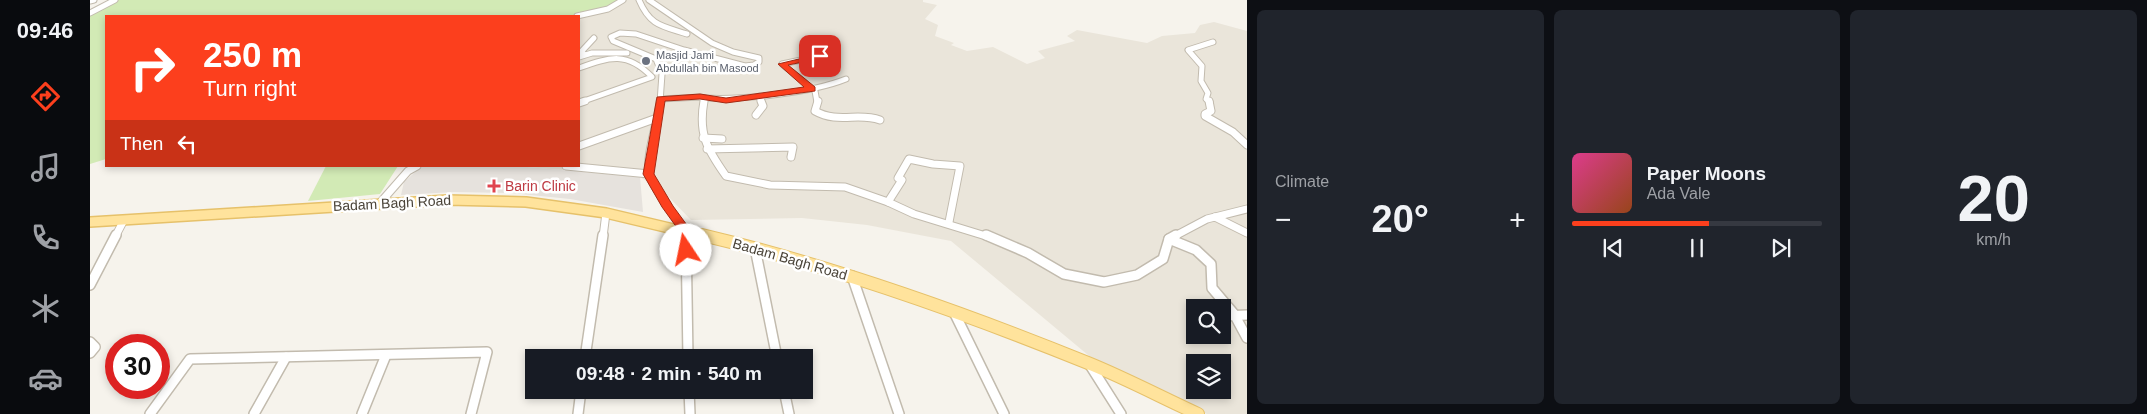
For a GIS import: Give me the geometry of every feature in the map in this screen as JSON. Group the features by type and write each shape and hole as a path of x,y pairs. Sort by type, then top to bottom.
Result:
{"main road":[{"name":"Badam Bagh Road","path":"90,222 380,204 488,200 526,202 606,213 755,248 852,276 1089,363 1198,414"}],"street":[{"path":"90,1 94,0"},
{"path":"90,13 115,0"},
{"path":"580,15 608,9 624,0"},
{"path":"638,0 644,14 651,22 687,34"},
{"path":"649,0 712,43 733,52 759,58 759,62 754,66 745,66 684,50 636,34 620,33 611,37 613,41 652,56 658,61 662,74 661,99 649,174 668,207 686,232 688,349"},
{"path":"594,38 581,52 581,56 627,54"},
{"path":"1213,42 1209,45 1192,47 1188,50 1202,66 1201,80 1207,89 1206,99 1210,102 1211,111 1205,114 1244,138 1247,145"},
{"path":"820,56 782,64 812,89 818,99 815,110 822,115 846,119 869,116 880,120"},
{"path":"580,68 608,58 620,57 642,68 652,77 580,103"},
{"path":"661,99 700,97 726,100 812,89 832,85 846,79"},
{"path":"756,115 763,106 759,96"},
{"path":"705,98 700,117 703,138 706,149 726,176 770,185 845,188 888,202 914,214 949,222 978,232 1028,253 1064,274 1104,282 1137,276 1163,259 1169,239 1215,217 1247,209"},
{"path":"580,146 658,118"},
{"path":"703,138 722,139"},
{"path":"706,149 786,146 794,148 791,157"},
{"path":"888,202 902,180 898,178 909,158 933,164 960,166 949,222"},
{"path":"380,204 408,171 415,167"},
{"path":"576,167 649,174"},
{"path":"586,349 606,213"},
{"path":"1215,217 1247,233"},
{"path":"90,285 124,220"},
{"path":"1169,239 1196,250 1211,264 1210,280 1213,292 1235,315 1247,338"},
{"path":"755,248 775,349"},
{"path":"852,276 899,414"},
{"path":"954,312 1004,414"},
{"path":"1231,315 1247,315"},
{"path":"90,342 95,347 90,353"},
{"path":"150,414 190,359 487,352 471,414"},
{"path":"362,414 386,355"},
{"path":"254,414 286,357"},
{"path":"1089,363 1121,414"},
{"path":"578,414 580,399"},
{"path":"689,399 690,414"},
{"path":"786,399 789,414"}],"shaded area":[{"path":"623,0 923,0 923,2 937,5 925,19 938,25 935,36 954,43 951,45 967,51 993,47 1027,64 1045,58 1038,51 1075,41 1067,36 1077,30 1147,43 1162,36 1195,33 1200,25 1214,22 1247,31 1247,414 1207,414 1094,360 951,241 867,225 802,218 691,220 663,191 640,177 527,167 580,167 580,16"},
{"path":"421,167 527,167 640,177 643,212 570,199 511,193 454,192 401,195 404,182"}],"green space":[{"path":"117,0 623,0 620,4 580,15 105,15 105,159 90,164 90,13"},
{"path":"325,167 397,167 380,194 308,201"}],"place":[{"name":"Masjid Jami Abdullah bin Masood","path":"646,61"},
{"name":"Barin Clinic","path":"494,186"}],"route":[{"path":"686,250 686,232 668,207 649,174 651,150 661,99 700,97 726,100 812,89 782,64 820,56"}]}
